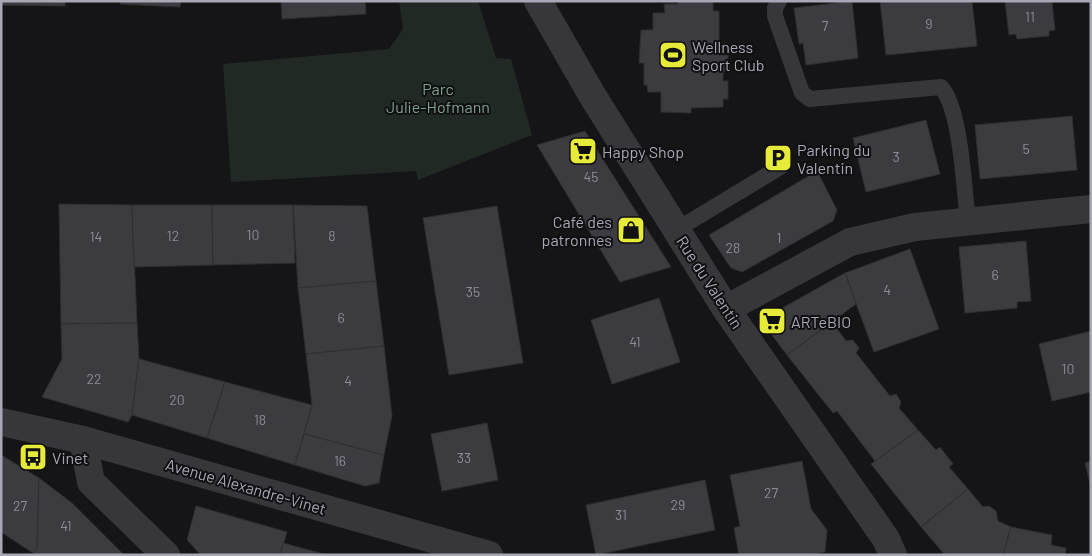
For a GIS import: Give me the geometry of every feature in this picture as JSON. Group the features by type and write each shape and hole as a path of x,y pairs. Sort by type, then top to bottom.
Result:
{"street":[{"name":"Rue du Valentin","path":"538,1 676,230 726,309 874,522 893,555"},
{"path":"726,309 850,242 915,227 1083,210"},
{"name":"Avenue Alexandre-Vinet","path":"1,422 83,440 489,555"},
{"path":"83,440 91,482 166,555"}],"lane":[{"path":"779,1 775,8 775,16 802,93 810,100 941,87 946,93 955,120 968,222"},
{"path":"676,230 782,166 778,158"}],"green space":[{"name":"Parc Julie-Hofmann","path":"399,1 478,1 496,58 511,59 532,135 418,180 416,171 231,182 223,64 389,49 403,29"}],"building":[{"path":"1,1 65,1 65,6 1,5"},
{"path":"120,1 181,1 180,7 120,4"},
{"path":"281,1 365,1 366,14 282,19"},
{"path":"678,1 713,1 713,11 719,11 719,55 728,55 728,71 723,71 723,81 728,81 728,99 723,99 723,107 691,108 691,113 661,112 661,92 648,92 647,85 644,85 644,63 639,63 641,30 653,30 653,13 665,13 664,4 678,4"},
{"path":"852,1 858,58 806,65 803,43 799,44 794,8"},
{"path":"880,1 972,1 977,46 886,55"},
{"path":"1005,1 1052,1 1055,30 1049,31 1049,36 1017,39 1016,34 1009,35"},
{"path":"1072,116 1077,170 980,179 975,125"},
{"path":"926,120 940,174 866,192 853,138"},
{"path":"585,131 671,267 620,282 537,145"},
{"path":"817,171 837,210 833,221 742,272 731,268 709,235"},
{"path":"59,204 132,205 137,323 61,324"},
{"path":"132,205 212,205 213,265 134,267"},
{"path":"212,205 293,205 295,263 213,265"},
{"path":"293,205 367,206 376,281 298,288"},
{"path":"497,206 523,363 449,375 423,218"},
{"path":"1026,241 1031,301 1017,302 1017,308 965,313 959,247"},
{"path":"910,249 939,329 874,352 845,273"},
{"path":"845,273 856,304 787,355 766,327 768,316"},
{"path":"376,281 384,346 306,354 298,288"},
{"path":"659,298 680,362 612,384 591,320"},
{"path":"832,322 846,341 853,340 859,348 856,353 890,396 896,394 901,402 899,408 918,430 875,461 837,411 833,413 787,355"},
{"path":"137,323 139,359 132,415 128,422 42,397 62,359 61,324"},
{"path":"1091,331 1091,392 1052,401 1039,344"},
{"path":"384,346 392,416 384,455 304,434 312,405 306,354"},
{"path":"139,359 225,382 207,438 132,415"},
{"path":"225,382 312,405 295,465 207,438"},
{"path":"487,423 498,480 442,491 431,434"},
{"path":"918,430 936,450 940,447 953,464 949,467 968,489 921,527 871,464"},
{"path":"304,434 384,455 379,483 365,486 295,465"},
{"path":"1,455 39,478 37,548 33,553 1,532"},
{"path":"802,461 811,509 827,530 825,552 813,555 739,555 734,528 740,526 730,475"},
{"path":"1091,461 1091,487 1085,463"},
{"path":"39,478 72,503 124,555 35,555 33,553 37,548"},
{"path":"705,480 715,530 596,555 586,505"},
{"path":"968,489 983,507 989,506 996,511 998,521 1011,527 1003,555 945,555 921,527"},
{"path":"196,506 287,532 280,555 201,555 187,540"},
{"path":"1011,527 1052,535 1051,545 1066,548 1065,555 1003,555"},
{"path":"283,543 327,555 280,555"}],"place":[{"name":"Wellness Sport Club","path":"673,55"},
{"name":"Happy Shop","path":"583,151"},
{"name":"Parking du Valentin","path":"778,158"},
{"name":"Café des patronnes","path":"631,230"},
{"name":"ARTeBIO","path":"772,321"},
{"name":"Vinet","path":"33,457"}]}
